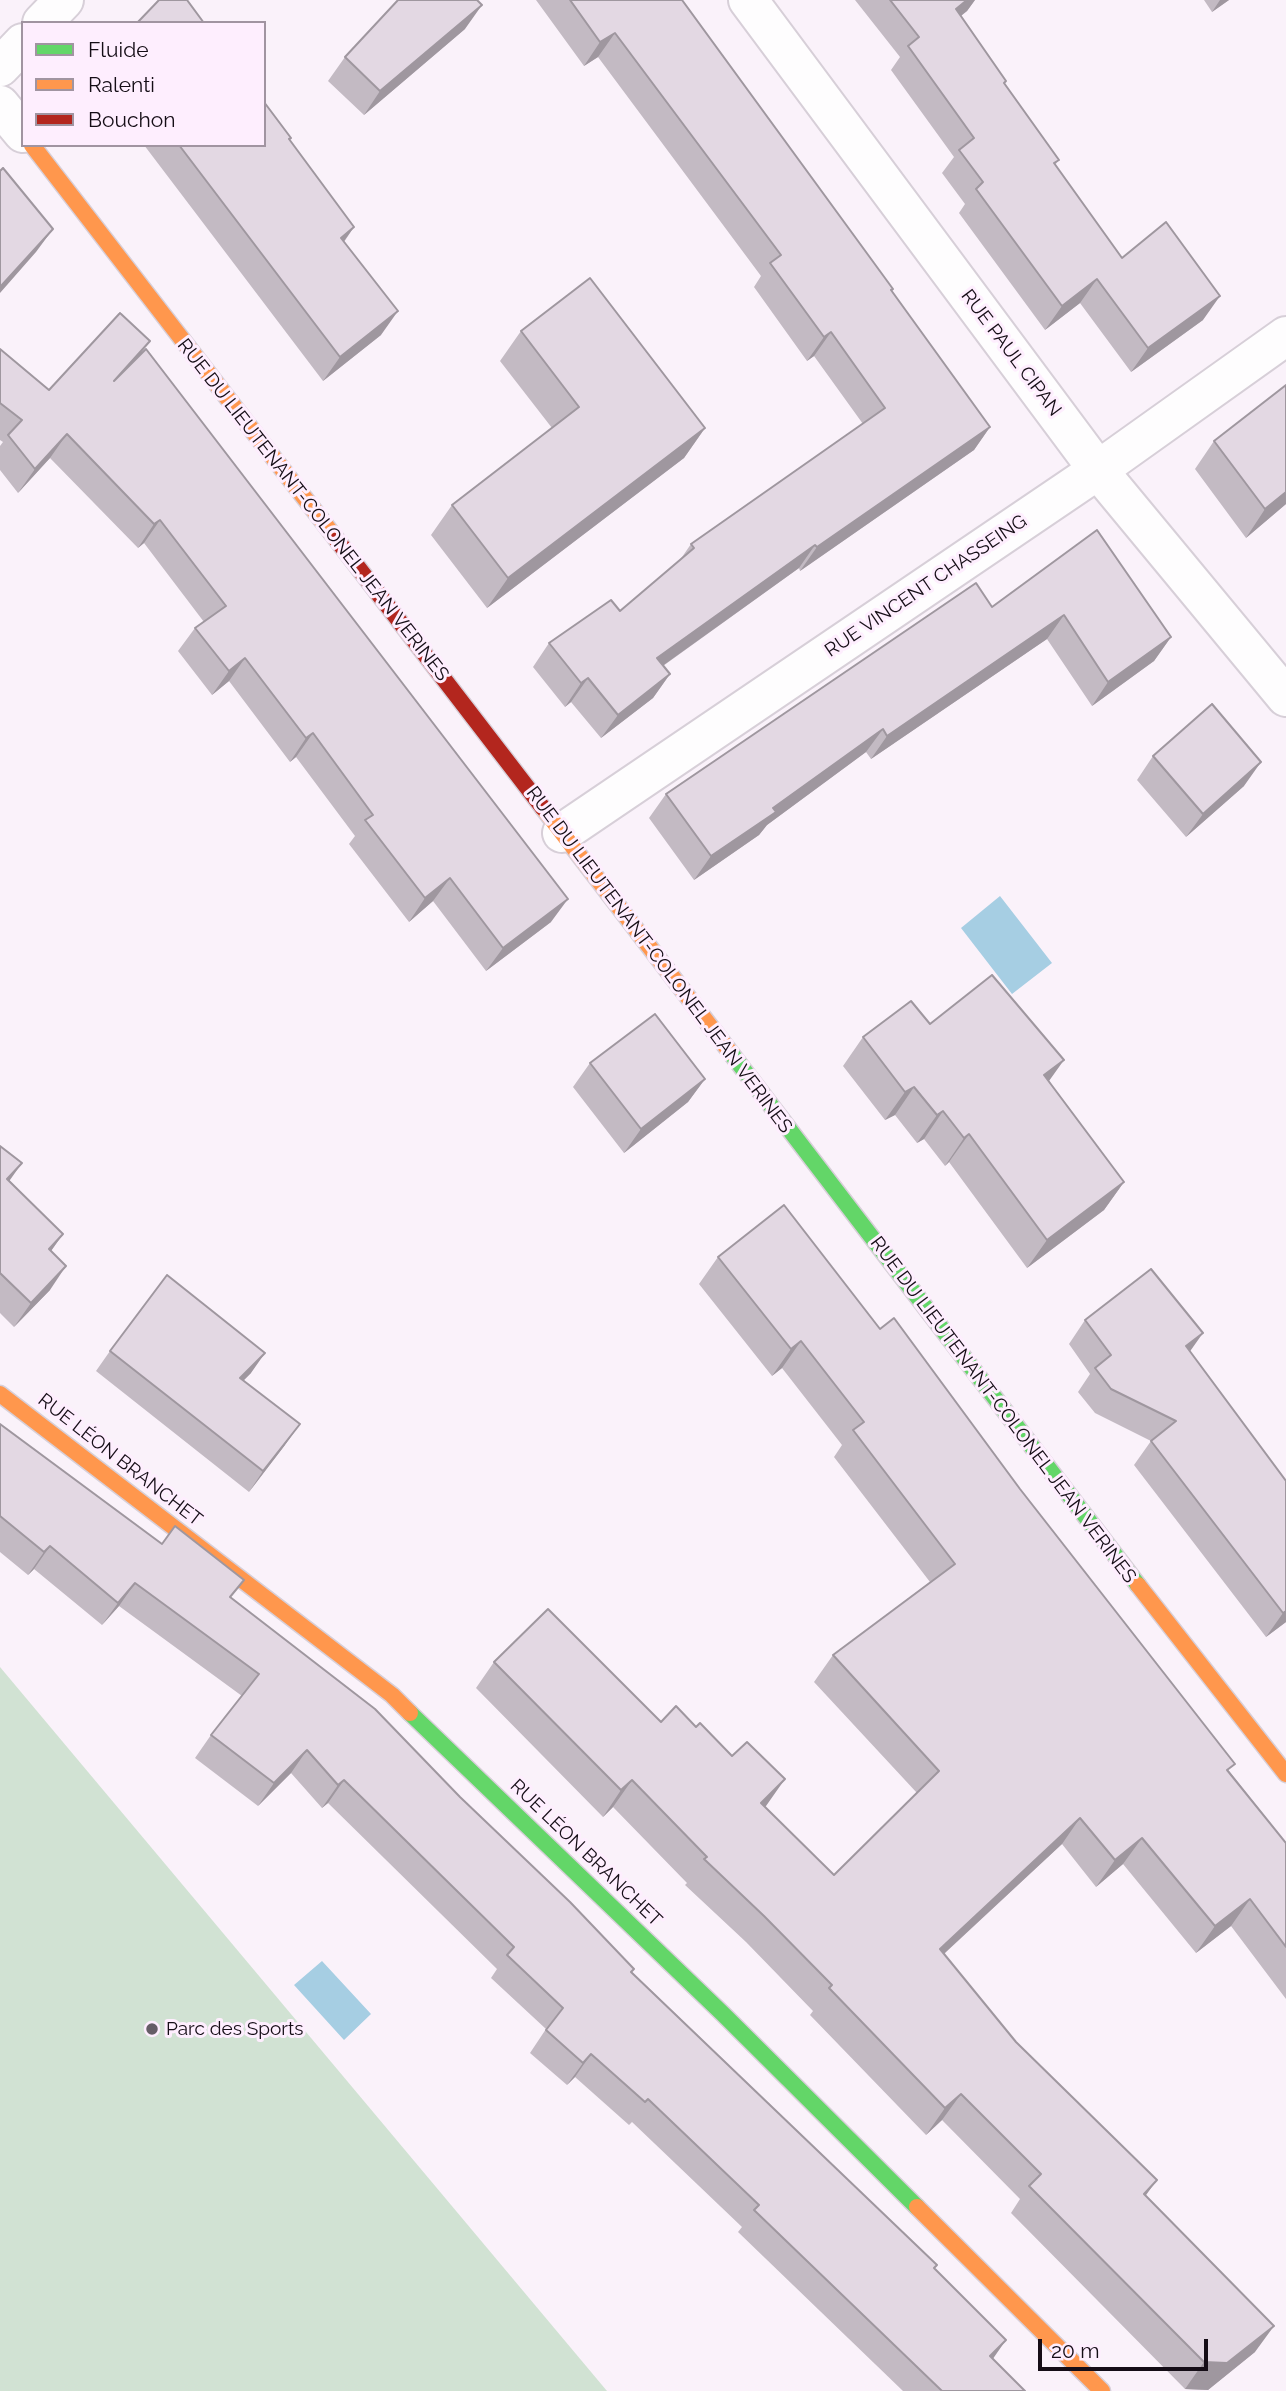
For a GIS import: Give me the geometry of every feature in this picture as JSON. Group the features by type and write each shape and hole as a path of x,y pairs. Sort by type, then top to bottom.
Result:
{"street":[{"path":"44,21 64,0"},
{"name":"RUE PAUL CIPAN","path":"748,0 1098,470 1286,696"},
{"path":"0,67 21,45"},
{"path":"0,104 21,130"},
{"name":"RUE DU LIEUTENANT-COLONEL JEAN VERINES","path":"34,147 1139,1587 1286,1774"},
{"name":"RUE VINCENT CHASSEING","path":"562,833 1098,470 1286,336"},
{"name":"RUE LÉON BRANCHET","path":"0,1394 392,1695 723,2014 1102,2391"}],"green space":[{"name":"Parc des Sports","path":"0,1667 607,2391 0,2391"}],"water":[{"path":"1000,896 1052,963 1012,994 961,928"},
{"path":"322,1961 371,2014 344,2040 294,1985"}],"building":[{"path":"159,0 187,0 203,21 139,21"},
{"path":"398,0 477,0 482,5 380,91 345,57"},
{"path":"570,0 682,0 990,427 817,547 815,545 657,658 670,674 618,715 588,678 581,683 549,643 611,600 620,611 694,548 691,544 885,408 831,332 824,337 770,263 781,255 615,33 600,42"},
{"path":"890,0 967,0 956,9 1059,160 1054,163 1122,258 1166,222 1220,296 1148,348 1097,279 1062,306 976,189 983,182 959,150 974,138 908,46 919,37"},
{"path":"266,105 354,227 341,238 398,311 340,357 181,147 266,147"},
{"path":"3,168 53,229 0,287 0,171"},
{"path":"590,278 705,428 508,578 452,505 579,407 521,331"},
{"path":"120,313 150,341 114,381 146,349 568,899 503,948 450,878 425,898 365,820 373,815 313,733 306,738 245,658 229,671 195,628 226,606 160,520 154,524 67,434 35,469 8,435 22,420 0,403 0,349 49,390"},
{"path":"1286,385 1286,492 1265,509 1214,441"},
{"path":"1097,530 1171,637 1108,682 1064,615 887,736 883,729 773,808 776,812 711,856 666,794 976,583 992,607"},
{"path":"1212,704 1261,762 1203,814 1153,756"},
{"path":"992,975 1064,1060 1044,1075 1124,1182 1047,1240 969,1134 964,1138 943,1111 937,1115 914,1087 905,1092 863,1037 911,1001 930,1024"},
{"path":"655,1014 705,1079 641,1129 590,1063"},
{"path":"0,1146 22,1163 7,1179 63,1234 49,1249 66,1266 31,1303 0,1273"},
{"path":"784,1205 880,1329 894,1318 1020,1489 1235,1764 1227,1770 1286,1843 1286,1947 1250,1899 1215,1926 1142,1838 1115,1860 1080,1818 940,1949 1016,2042 1157,2180 1144,2194 1274,2326 1227,2363 1204,2362 1029,2186 1041,2174 961,2094 945,2108 829,1988 832,1985 704,1859 707,1857 632,1780 621,1790 494,1662 548,1609 661,1722 676,1706 696,1727 700,1723 732,1756 747,1742 785,1779 761,1803 834,1875 939,1771 833,1655 955,1564 853,1430 864,1422 801,1341 791,1349 718,1257"},
{"path":"1151,1269 1203,1333 1186,1346 1286,1481 1286,1611 1283,1613 1151,1441 1176,1421 1111,1389 1095,1368 1111,1355 1085,1320"},
{"path":"167,1275 265,1353 240,1378 300,1424 263,1471 110,1351"},
{"path":"0,1424 162,1544 175,1526 244,1580 230,1597 375,1709 460,1797 570,1902 634,1969 631,1972 937,2265 934,2268 1006,2340 990,2356 1025,2391 942,2391 754,2210 759,2205 648,2099 645,2102 591,2054 583,2063 546,2030 563,2008 507,1955 514,1947 344,1780 338,1785 307,1750 274,1783 211,1735 259,1674 135,1583 118,1603 50,1546 44,1552 0,1516"}],"traffic: fast":[{"path":"730,1052 1138,1585"},
{"path":"410,1713 723,2014 917,2207"}],"traffic: slow":[{"path":"34,147 337,540"},
{"path":"543,808 730,1052"},
{"path":"0,1394 392,1695 410,1713"},
{"path":"1138,1585 1286,1774"},
{"path":"917,2207 1102,2391"}],"traffic: jam":[{"path":"337,540 543,808"}],"place":[{"name":"Parc des Sports","path":"152,2029"}]}
